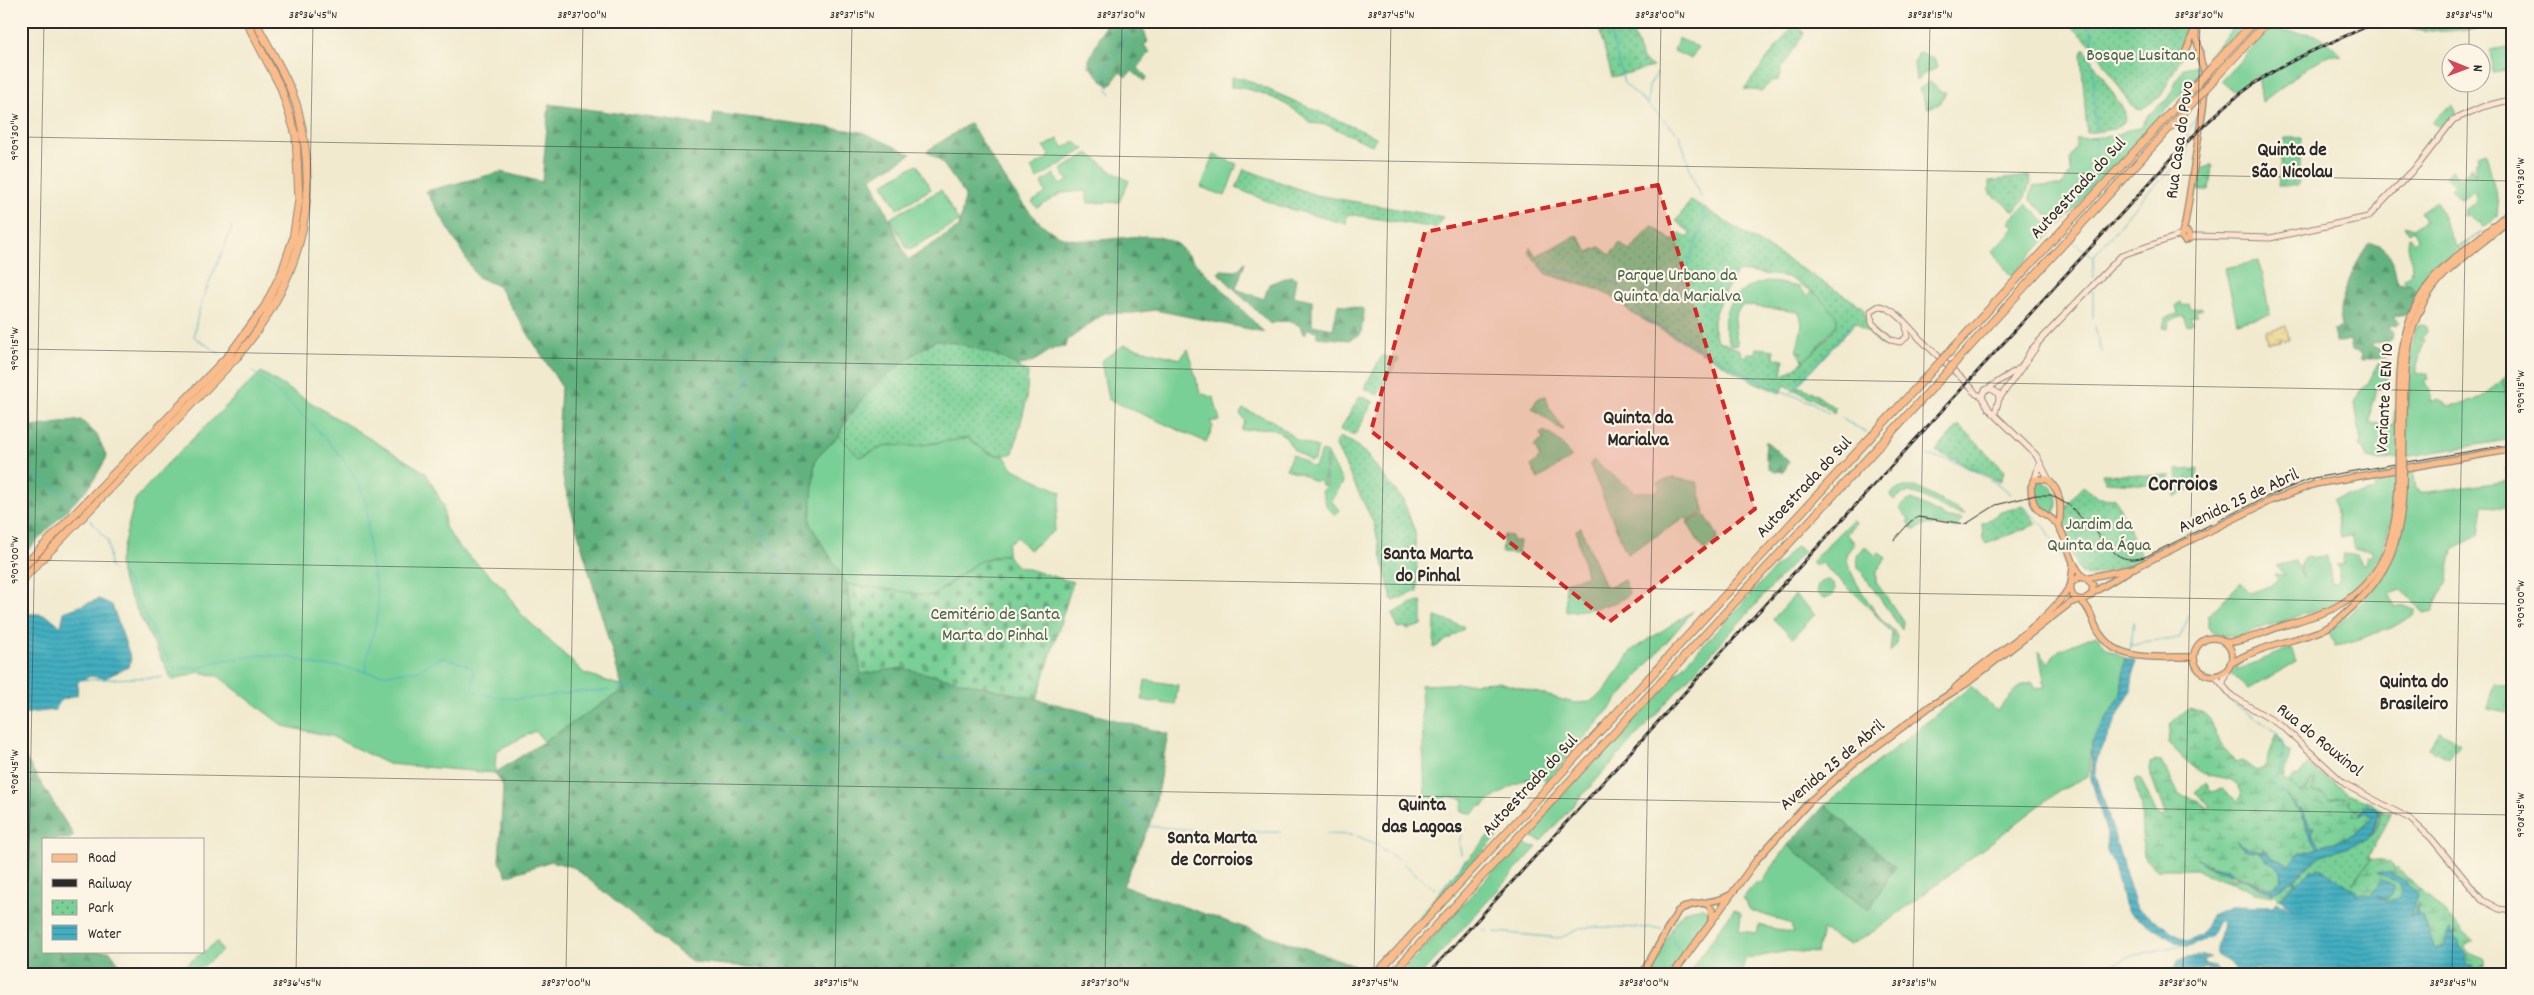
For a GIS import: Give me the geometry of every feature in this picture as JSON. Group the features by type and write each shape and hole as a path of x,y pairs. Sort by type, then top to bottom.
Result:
{"highway":[{"path":"21,568 230,354 265,306 282,272 293,239 299,200 296,135 281,88 246,21"},
{"path":"21,581 237,358 267,318 289,275 304,221 306,157 298,109 289,85 255,21"},
{"name":"Autoestrada do Sul","path":"1376,974 1510,831 2255,21"},
{"name":"Autoestrada do Sul","path":"1392,974 2268,21"}],"main road":[{"name":"Rua Casa do Povo","path":"2189,44 2195,25"},
{"name":"Rua Casa do Povo","path":"2185,235 2206,76 2200,62 2195,25"},
{"path":"2195,43 2199,48 2194,56 2187,53 2189,44 2195,43"},
{"name":"Rua Casa do Povo","path":"2194,56 2200,62"},
{"path":"1982,396 1986,390 2029,359 2039,342 2122,254 2185,235 2270,238 2368,217 2419,164 2455,119 2490,104 2512,99"},
{"name":"Variante à EN 10","path":"2228,667 2322,630 2334,623 2370,590 2389,559 2402,519 2402,345 2409,321 2417,303 2446,265 2513,208"},
{"name":"Variante à EN 10","path":"2402,411 2408,341 2423,302 2445,274 2513,216"},
{"path":"1920,339 1905,339 1900,342 1891,340 1872,323 1871,311 1879,306 1885,306 1906,325 1976,394 1982,396 1995,413 2038,458 2060,499 2059,528"},
{"path":"1905,339 1908,331 1906,325"},
{"path":"1995,413 1998,401 2020,367"},
{"path":"1970,387 1997,391 1998,401"},
{"path":"1987,404 1998,401"},
{"name":"Avenida 25 de Abril","path":"2092,595 2099,587 2133,569 2270,501 2310,485 2338,478 2513,449"},
{"path":"2038,458 2039,471 2031,487 2034,501 2038,510 2059,528 2073,562 2093,586 2091,613"},
{"path":"2035,479 2044,478 2051,483"},
{"name":"Variante à EN 10","path":"2224,642 2261,633 2332,608 2361,588 2381,563 2394,528 2401,489"},
{"path":"2048,518 2055,517 2060,512"},
{"path":"2073,562 2074,577 2071,584 2071,593 2091,613 2104,640 2125,654 2194,657"},
{"name":"Avenida 25 de Abril","path":"2085,578 2133,569"},
{"path":"2071,584 2077,578 2085,578"},
{"name":"Avenida 25 de Abril","path":"1947,696 1969,674 2045,616 2071,584"},
{"path":"2079,600 2092,595"},
{"name":"Avenida 25 de Abril","path":"1674,974 1711,920 1766,848 1810,801 1854,763 1967,683 2070,603 2079,600"},
{"path":"2223,683 2228,667 2231,652 2224,642 2214,638 2205,640 2197,647 2194,657 2198,669 2203,673 2215,676 2228,667"},
{"name":"Rua do Rouxinol","path":"2215,676 2223,683 2232,696 2283,727 2346,784 2410,819 2431,838 2482,900 2499,908 2513,910"},
{"path":"1642,974 1676,913 1686,906 1724,898 1731,893"},
{"path":"1703,903 1708,904 1712,910 1711,920"}],"highlighted area":[{"path":"1658,185 1755,509 1609,622 1371,431 1425,232"}],"green space":[{"path":"1107,21 1140,21 1148,42 1144,45 1150,52 1138,68 1147,77 1144,81 1132,71 1126,77 1120,72 1109,87 1089,66 1089,60"},
{"path":"1597,21 1629,21 1642,59 1653,67 1612,77"},
{"name":"Bosque Lusitano","path":"2066,21 2166,21 2168,28 2189,24 2191,26 2181,57 2161,96 2140,110 2131,106 2095,48"},
{"path":"2240,21 2248,21 2209,64 2207,56"},
{"path":"2399,21 2480,23 2478,29 2436,31 2415,29"},
{"path":"1794,24 1804,33 1780,71 1782,73 1777,81 1773,80 1761,91 1744,89"},
{"path":"2275,24 2283,32 2317,35 2328,42 2342,56 2330,54 2309,66 2262,102 2258,75 2234,92 2221,81"},
{"path":"1678,38 1698,47 1691,59 1674,51"},
{"path":"2509,47 2513,69 2492,72 2492,50"},
{"path":"2084,48 2125,112 2124,122 2114,129 2087,133 2081,54"},
{"path":"1919,53 1934,58 1937,68 1924,74 1916,81 1914,63"},
{"path":"2198,65 2199,74 2059,226 2030,199 2033,186 2061,186 2071,173 2070,159 2076,147 2076,139 2114,136 2128,130 2141,128 2148,115 2168,98 2183,68"},
{"path":"1231,77 1242,78 1376,137 1372,145 1327,125 1310,123 1295,110 1274,98 1251,90 1231,87"},
{"path":"1930,82 1941,92 1946,92 1939,104 1928,108 1919,89"},
{"path":"549,104 712,126 714,113 862,132 911,154 871,178 908,260 959,227 965,195 941,161 927,151 970,123 1012,189 1038,221 1052,232 1066,238 1079,240 1150,236 1171,241 1178,245 1264,332 1155,310 1133,313 1105,313 1068,340 1066,346 1054,349 1031,362 1017,365 948,341 848,415 839,435 815,460 810,524 847,584 861,674 902,668 1037,699 1168,734 1153,816 1123,886 1363,968 1357,974 771,974 760,968 693,962 662,940 575,868 551,861 507,876 499,861 503,786 495,773 623,690 564,484 558,445 561,386 498,286 477,277 426,191 501,172 542,182"},
{"path":"2453,105 2456,114 2442,129 2432,122 2445,109"},
{"path":"2285,138 2302,138 2298,186 2278,186 2281,160 2277,151 2284,150"},
{"path":"1058,139 1064,148 1074,142 1085,149 1037,179 1031,168 1050,157 1044,147"},
{"path":"2486,152 2498,204 2497,216 2487,226 2482,227 2480,220 2477,222 2468,215 2464,217 2465,209 2476,203 2475,191 2461,200 2451,189 2455,185 2445,176 2452,170 2460,179 2472,167 2475,175 2476,161 2479,160 2478,155"},
{"path":"1088,153 1113,172 1129,181 1119,202 1088,203 1085,191 1062,193 1037,208 1032,202 1046,193 1041,183 1054,174 1061,185 1068,181 1061,170"},
{"path":"1214,155 1237,164 1225,196 1201,187"},
{"path":"917,164 931,189 897,209 883,184"},
{"path":"2212,165 2209,190 2195,190 2198,170"},
{"path":"1244,169 1316,195 1443,217 1436,228 1347,214 1346,224 1279,206 1236,188"},
{"path":"2031,177 2026,196 2014,211 1989,192 1989,181"},
{"path":"941,190 959,222 908,250 890,218"},
{"name":"Parque Urbano da Quinta da Marialva","path":"1691,200 1863,307 1867,324 1887,343 1883,346 1856,322 1797,386 1811,391 1835,408 1834,413 1823,404 1785,385 1780,393 1756,383 1630,312 1619,300 1596,289 1547,274 1529,253 1530,247 1536,256 1578,235 1588,252 1600,247 1610,255 1620,243 1629,251 1652,226 1673,241 1680,233 1687,238 1691,233 1676,221","holes":["1739,271 1788,277 1816,294 1836,315 1837,323 1835,328 1813,352 1795,368 1782,375 1784,360 1774,358 1774,350 1757,348 1756,353 1748,353 1745,357 1741,355 1740,350 1717,340 1713,324 1716,311 1723,296"]},
{"path":"2436,201 2456,247 2483,231 2449,257 2418,292 2405,282 2404,278 2411,275 2412,270 2408,246 2409,237 2414,243 2418,239 2414,230 2409,233 2405,225 2414,228 2425,221 2420,212"},
{"path":"2026,204 2055,230 2011,276 1992,252 2015,227 2009,222"},
{"path":"2371,243 2378,244 2387,252 2393,263 2398,283 2411,285 2418,292 2407,314 2394,316 2399,322 2396,325 2388,326 2394,332 2392,339 2386,342 2372,343 2372,346 2387,352 2387,356 2361,361 2361,353 2352,350 2350,340 2336,343 2333,330 2341,328 2340,309 2344,294 2357,262"},
{"path":"2259,261 2270,315 2237,322 2225,268"},
{"path":"1245,262 1236,289 1264,299 1269,284 1290,276 1296,278 1293,296 1312,300 1312,325 1333,329 1338,304 1364,309 1361,334 1349,340 1317,337 1317,331 1306,329 1306,334 1303,334 1300,326 1293,323 1282,321 1270,324 1218,273 1221,270 1237,271"},
{"path":"1767,281 1799,287 1808,297 1809,293 1814,290 1838,314 1839,322 1805,362 1799,356 1802,352 1798,353 1802,322 1798,312 1743,305 1736,314 1734,324 1738,345 1730,344 1725,322 1726,312 1730,303 1745,289"},
{"path":"2181,302 2182,306 2189,304 2191,309 2200,307 2203,309 2196,311 2197,316 2190,317 2193,323 2187,326 2183,316 2169,321 2168,329 2163,328 2165,318 2178,314 2176,305"},
{"path":"2417,324 2426,326 2427,332 2421,339 2425,340 2416,366 2416,374 2428,373 2428,379 2424,381 2431,395 2431,401 2438,400 2452,407 2453,405 2468,403 2486,394 2503,379 2513,439 2380,461 2368,458 2364,448 2359,446 2361,441 2355,403 2360,391 2367,385 2379,363 2387,360 2391,363 2385,387 2376,389 2371,407 2370,423 2393,425 2395,410 2407,409 2408,368"},
{"path":"936,340 984,351 1009,361 1028,373 1026,402 1013,453 1006,455 994,454 968,438 915,446 888,445 859,457 839,435 847,420 880,381 907,359"},
{"path":"1124,345 1180,359 1188,349 1200,393 1214,398 1220,421 1210,421 1213,427 1206,442 1108,399 1101,361"},
{"path":"1382,356 1399,359 1378,395 1364,388"},
{"path":"2513,368 2513,433 2509,424 2503,379"},
{"path":"261,372 426,473 443,505 445,527 458,546 505,589 520,613 584,673 630,689 563,763 535,731 496,751 495,773 388,764 331,736 283,726 218,676 199,672 172,680 123,582 119,562 135,500 163,468"},
{"path":"1360,396 1373,402 1356,433 1353,435 1340,430"},
{"path":"1546,396 1549,407 1562,430 1532,408 1538,398"},
{"path":"1243,409 1273,421 1297,440 1318,448 1314,460 1310,461 1293,449 1285,436 1277,431 1269,428 1241,430 1245,421 1240,414"},
{"path":"29,412 32,427 81,420 97,435 107,457 90,486 21,557 21,415"},
{"path":"1959,425 2005,471 2000,482 1936,451"},
{"path":"1544,431 1558,440 1572,457 1538,479 1531,466 1540,457 1534,446 1544,439 1540,434"},
{"path":"839,435 860,457 888,445 915,446 968,438 990,454 1004,456 1014,469 1061,492 1054,531 1029,550 1017,537 1008,543 1007,555 996,556 976,564 933,596 847,584 809,524 815,460"},
{"path":"1340,437 1353,443 1365,453 1403,500 1415,532 1418,592 1412,592 1395,601 1392,600 1374,524 1335,444"},
{"path":"1766,441 1789,462 1784,471 1775,472 1769,469 1765,454"},
{"path":"1322,451 1327,453 1323,486 1317,480 1315,482 1302,474 1286,469 1292,454 1313,467"},
{"path":"1328,454 1343,483 1331,500 1339,510 1335,515 1327,507 1322,491 1325,487"},
{"path":"1593,460 1635,492 1656,492 1660,487 1658,482 1673,478 1697,482 1705,513 1688,520 1685,518 1627,554 1590,465"},
{"path":"2510,467 2513,480 2513,508 2483,506 2479,535 2453,549 2447,580 2433,611 2424,613 2402,590 2390,594 2394,607 2409,607 2415,610 2415,615 2391,628 2335,647 2329,632 2376,586 2387,571 2395,555 2404,515 2406,490 2395,489 2389,528 2384,544 2370,572 2359,584 2326,607 2234,637 2213,634 2208,627 2208,616 2241,582 2250,593 2272,585 2278,580 2274,574 2285,575 2276,566 2295,561 2304,579 2300,566 2305,558 2327,556 2332,584 2337,583 2340,569 2336,565 2344,564 2342,555 2357,554 2362,564 2367,563 2366,556 2372,555 2372,550 2354,549 2353,536 2341,537 2333,499 2375,491 2374,480 2381,475 2413,470 2416,489 2420,492 2428,492 2508,481 2506,468"},
{"path":"2198,469 2193,488 2174,497 2178,479 2177,470"},
{"path":"2102,474 2171,476 2169,486 2106,482"},
{"path":"2041,481 2050,486 2056,495 2057,505 2053,514 2045,513 2036,499 2033,487"},
{"name":"Jardim da Quinta da Água","path":"2083,486 2098,498 2116,499 2144,562 2088,576 2083,574 2078,568 2064,533 2062,517 2072,498"},
{"path":"1905,487 1916,487 1965,514 1946,510 1920,495 1903,494 1894,500 1890,496 1895,490"},
{"path":"1912,500 1948,518 1962,519 1956,528 1929,524 1914,530 1907,522 1909,519 1899,509 1907,501"},
{"path":"2023,506 2037,524 1986,544 1983,539 1982,524 2001,512"},
{"path":"1705,515 1718,536 1716,541 1704,551 1687,522"},
{"path":"1852,520 1855,523 1846,534 1855,543 1847,553 1847,560 1854,579 1867,599 1897,636 1897,644 1890,652 1892,633 1864,602 1821,563 1815,565 1811,562"},
{"path":"1581,528 1604,585 1608,587 1624,580 1629,592 1626,597 1611,604 1566,612 1565,582 1586,576 1576,530"},
{"path":"1504,535 1512,536 1512,541 1520,541 1518,554 1502,553"},
{"path":"1796,546 1804,551 1541,841 1526,834"},
{"path":"1865,546 1876,556 1879,553 1886,558 1876,572 1876,582 1903,621 1902,630 1858,567 1857,556"},
{"name":"Cemitério de Santa Marta do Pinhal","path":"999,555 1007,555 1017,566 1073,582 1037,699 902,668 861,674 847,584 933,596 978,562"},
{"path":"1826,580 1832,583 1835,589 1832,595 1826,598 1820,595 1817,589 1820,583"},
{"path":"1795,595 1815,614 1793,638 1773,619"},
{"path":"1422,602 1422,625 1409,629 1398,628 1392,614 1412,603"},
{"path":"1693,611 1547,782 1539,774 1532,777 1502,792 1483,806 1480,806 1473,814 1461,811 1464,799 1447,796 1444,807 1425,802 1421,685 1499,682 1574,703 1590,702 1605,690 1632,650"},
{"path":"1435,617 1463,626 1464,629 1434,648"},
{"path":"2096,635 2107,648 2125,658 2121,694 2092,742 2088,776 2056,793 1879,928 1850,945 1822,930 1817,953 1789,951 1745,959 1741,974 1688,974 1734,909 1741,913 1739,931 1757,933 1759,925 1793,933 1791,924 1750,910 1743,898 1755,883 1761,883 1788,845 1868,911 1895,867 1825,805 1971,686 1997,711 2021,685 2032,682 2035,688 2045,687 2039,651 2048,663 2059,650"},
{"path":"2291,648 2296,662 2248,689 2232,674 2238,662 2243,662 2237,667 2237,670"},
{"path":"1145,680 1178,685 1175,705 1142,700"},
{"path":"2494,683 2513,687 2507,713 2487,709"},
{"path":"2189,708 2203,713 2210,719 2221,744 2235,763 2243,761 2256,771 2264,768 2277,734 2285,749 2290,752 2284,780 2290,782 2301,793 2307,789 2312,779 2315,779 2313,792 2323,794 2329,800 2343,797 2349,799 2349,805 2356,810 2368,801 2381,810 2380,819 2371,836 2379,813 2377,809 2364,810 2360,815 2365,811 2372,818 2361,829 2320,847 2311,834 2305,814 2299,810 2303,813 2308,833 2317,848 2299,854 2289,864 2270,857 2266,850 2265,852 2249,849 2237,842 2247,850 2260,852 2281,870 2282,880 2271,888 2226,871 2232,878 2247,880 2262,890 2272,893 2272,896 2255,893 2207,875 2198,869 2157,869 2143,856 2141,808 2134,780 2137,778 2141,779 2157,815 2163,817 2165,814 2149,770 2150,763 2156,760 2161,762 2179,794 2199,801 2207,808 2210,806 2195,792 2206,782 2211,792 2222,789 2237,801 2242,796 2240,788 2236,783 2201,772 2168,743 2170,724","holes":["2202,862 2226,871 2207,866"]},
{"path":"2440,731 2460,744 2448,758 2429,748"},
{"path":"21,751 74,836 71,838 42,838 42,952 111,952 124,970 88,972 85,974 21,974"},
{"path":"2308,764 2347,793 2368,801 2356,810 2349,805 2349,799 2338,797 2329,800 2323,794 2313,792 2315,780 2301,793 2290,782 2295,776 2298,777"},
{"path":"1825,805 1895,867 1868,911 1788,845"},
{"path":"2381,810 2386,813 2391,811 2369,857 2370,859 2351,888 2318,868 2315,871 2313,869 2297,883 2295,880 2295,884 2278,899 2272,893 2301,873 2318,857 2327,852 2366,840 2379,824"},
{"path":"1495,830 1502,831 1384,960 1458,869"},
{"path":"1521,840 1528,846 1537,847 1421,974 1400,974"},
{"path":"2370,859 2383,860 2387,863 2389,862 2396,869 2397,867 2474,941 2465,946 2466,949 2468,952 2485,959 2485,963 2475,974 2421,974 2438,962 2322,872 2356,882"},
{"path":"1701,907 1709,912 1709,917 1669,974 1648,974 1678,918 1685,911"},
{"path":"217,942 222,951 193,974 188,974 183,967"}],"sand":[{"path":"2286,326 2289,339 2284,340 2281,337 2280,341 2268,343 2266,331"}],"water":[{"path":"99,599 112,605 131,659 128,667 105,678 90,676 78,681 77,695 61,700 55,710 21,714 21,615 43,615 52,619 61,627 64,612"},
{"path":"2125,658 2135,660 2131,690 2096,759 2095,772 2135,904 2139,910 2188,942 2202,934 2211,915 2233,906 2273,907 2276,902 2293,909 2279,898 2295,884 2293,881 2297,882 2313,869 2315,871 2319,868 2357,892 2355,895 2362,893 2371,895 2381,880 2394,886 2392,895 2387,899 2376,897 2387,901 2397,900 2402,891 2400,885 2378,872 2389,873 2400,878 2417,894 2412,916 2414,916 2418,903 2417,914 2423,916 2435,949 2445,945 2447,934 2451,929 2450,935 2457,932 2453,938 2460,942 2459,945 2467,955 2466,961 2469,965 2473,965 2471,974 2261,974 2258,967 2252,974 2237,974 2232,965 2217,956 2215,951 2222,924 2221,920 2217,922 2210,937 2187,948 2129,913 2124,904 2114,866 2107,851 2107,834 2091,778 2092,742 2121,694"},
{"path":"2286,795 2298,808 2302,809 2311,828 2314,826 2311,834 2320,847 2348,837 2367,824 2372,818 2371,815 2365,812 2359,815 2366,805 2377,809 2379,813 2373,831 2367,840 2319,856 2291,882 2272,893 2247,880 2215,868 2202,862 2196,858 2211,866 2229,870 2233,874 2271,888 2282,880 2281,870 2267,861 2260,852 2243,848 2235,840 2242,846 2265,852 2263,847 2270,857 2289,864 2299,854 2317,848 2310,838 2304,817 2301,818 2303,813 2293,805"},
{"path":"2202,955 2210,957 2203,961 2204,964 2215,966 2220,974 2208,968 2187,974 2169,974 2179,960"}],"waterway":[{"path":"1120,48 1134,21"},
{"path":"1606,21 1608,26"},
{"path":"2091,21 2092,43"},
{"path":"2189,21 2190,26"},
{"path":"1610,31 1624,83 1660,116"},
{"path":"2195,47 2196,51"},
{"path":"1104,78 1107,67 1117,52"},
{"path":"2093,60 2095,132"},
{"path":"2199,65 2201,74"},
{"path":"1647,105 1649,86 1657,73"},
{"path":"1107,88 1111,94"},
{"path":"2200,98 2200,107"},
{"path":"2093,277 2093,257 2145,195 2187,156 2187,131 2200,113"},
{"path":"1663,119 1680,136 1693,179 1701,197"},
{"path":"2058,227 2056,222 2096,179 2096,139"},
{"path":"1684,274 1704,222 1702,206"},
{"path":"220,354 194,336 200,307 232,226"},
{"path":"2073,242 2092,256"},
{"path":"1546,270 1587,275 1616,283 1626,292 1645,319 1769,386 1813,403 1830,414"},
{"path":"1674,294 1682,277"},
{"path":"2093,290 2093,318"},
{"path":"1791,393 1855,320"},
{"path":"2095,327 2101,352"},
{"path":"785,341 766,357 749,379 730,414 733,431 731,450 724,468 725,474 756,514 768,542 797,590 875,744"},
{"path":"748,381 743,359 751,342"},
{"path":"252,371 283,397 318,431 349,467 360,486 366,503 369,549 378,605 366,672"},
{"path":"719,379 739,400"},
{"path":"1842,419 1866,432"},
{"path":"1928,456 1948,460 1971,469 2011,494"},
{"path":"21,467 64,492 75,502"},
{"path":"2025,507 2046,528 2069,574"},
{"path":"90,520 108,541 110,567 113,570"},
{"path":"120,573 125,576 165,654 176,670"},
{"path":"2131,646 2148,641 2179,639 2189,616"},
{"path":"2130,651 2134,622"},
{"path":"169,674 180,668 199,668 219,661 260,655 290,657 319,666 340,666 375,674 388,674 418,670 443,657 471,667 474,671 473,688 478,693"},
{"path":"2195,670 2200,675 2213,681 2228,700 2277,732 2283,743 2283,766 2272,784 2286,795"},
{"path":"80,680 163,677"},
{"path":"646,686 686,704 707,700 729,713"},
{"path":"618,689 638,687"},
{"path":"482,694 518,699 610,690"},
{"path":"736,719 808,747 813,755 881,743 989,765"},
{"path":"996,766 1041,774 1081,765 1094,775"},
{"path":"1099,779 1112,790"},
{"path":"1120,796 1146,826 1206,831"},
{"path":"1461,854 1459,842 1464,828"},
{"path":"1212,831 1242,832"},
{"path":"1249,832 1281,832"},
{"path":"1327,834 1353,835"},
{"path":"1357,836 1374,843 1397,859"},
{"path":"1440,893 1465,860"},
{"path":"1404,864 1431,886"},
{"path":"1461,913 1465,917"},
{"path":"1495,932 1560,938 1582,928 1590,927 1661,928"},
{"path":"1482,930 1487,931"},
{"path":"1671,936 1680,953"},
{"path":"2096,974 2126,958 2182,945"},
{"path":"1698,967 1707,973 1734,974"},
{"path":"2019,974 2027,970 2052,974"}],"tram line":[{"path":"1894,540 1911,521 1918,517 1966,524 1996,505 2036,495 2051,495 2070,506 2116,554 2127,559 2135,559 2147,556 2266,497 2313,478 2513,444"}],"railway":[{"path":"1428,974 2185,144 2229,103 2272,72 2302,56 2379,21"}],"district":[{"name":"Quinta de São Nicolau","path":"2292,162"},
{"name":"Quinta da Marialva","path":"1638,430"},
{"name":"Corroios","path":"2183,485"},
{"name":"Santa Marta do Pinhal","path":"1428,566"},
{"name":"Quinta do Brasileiro","path":"2414,694"},
{"name":"Quinta das Lagoas","path":"1422,817"},
{"name":"Santa Marta de Corroios","path":"1212,850"}]}
